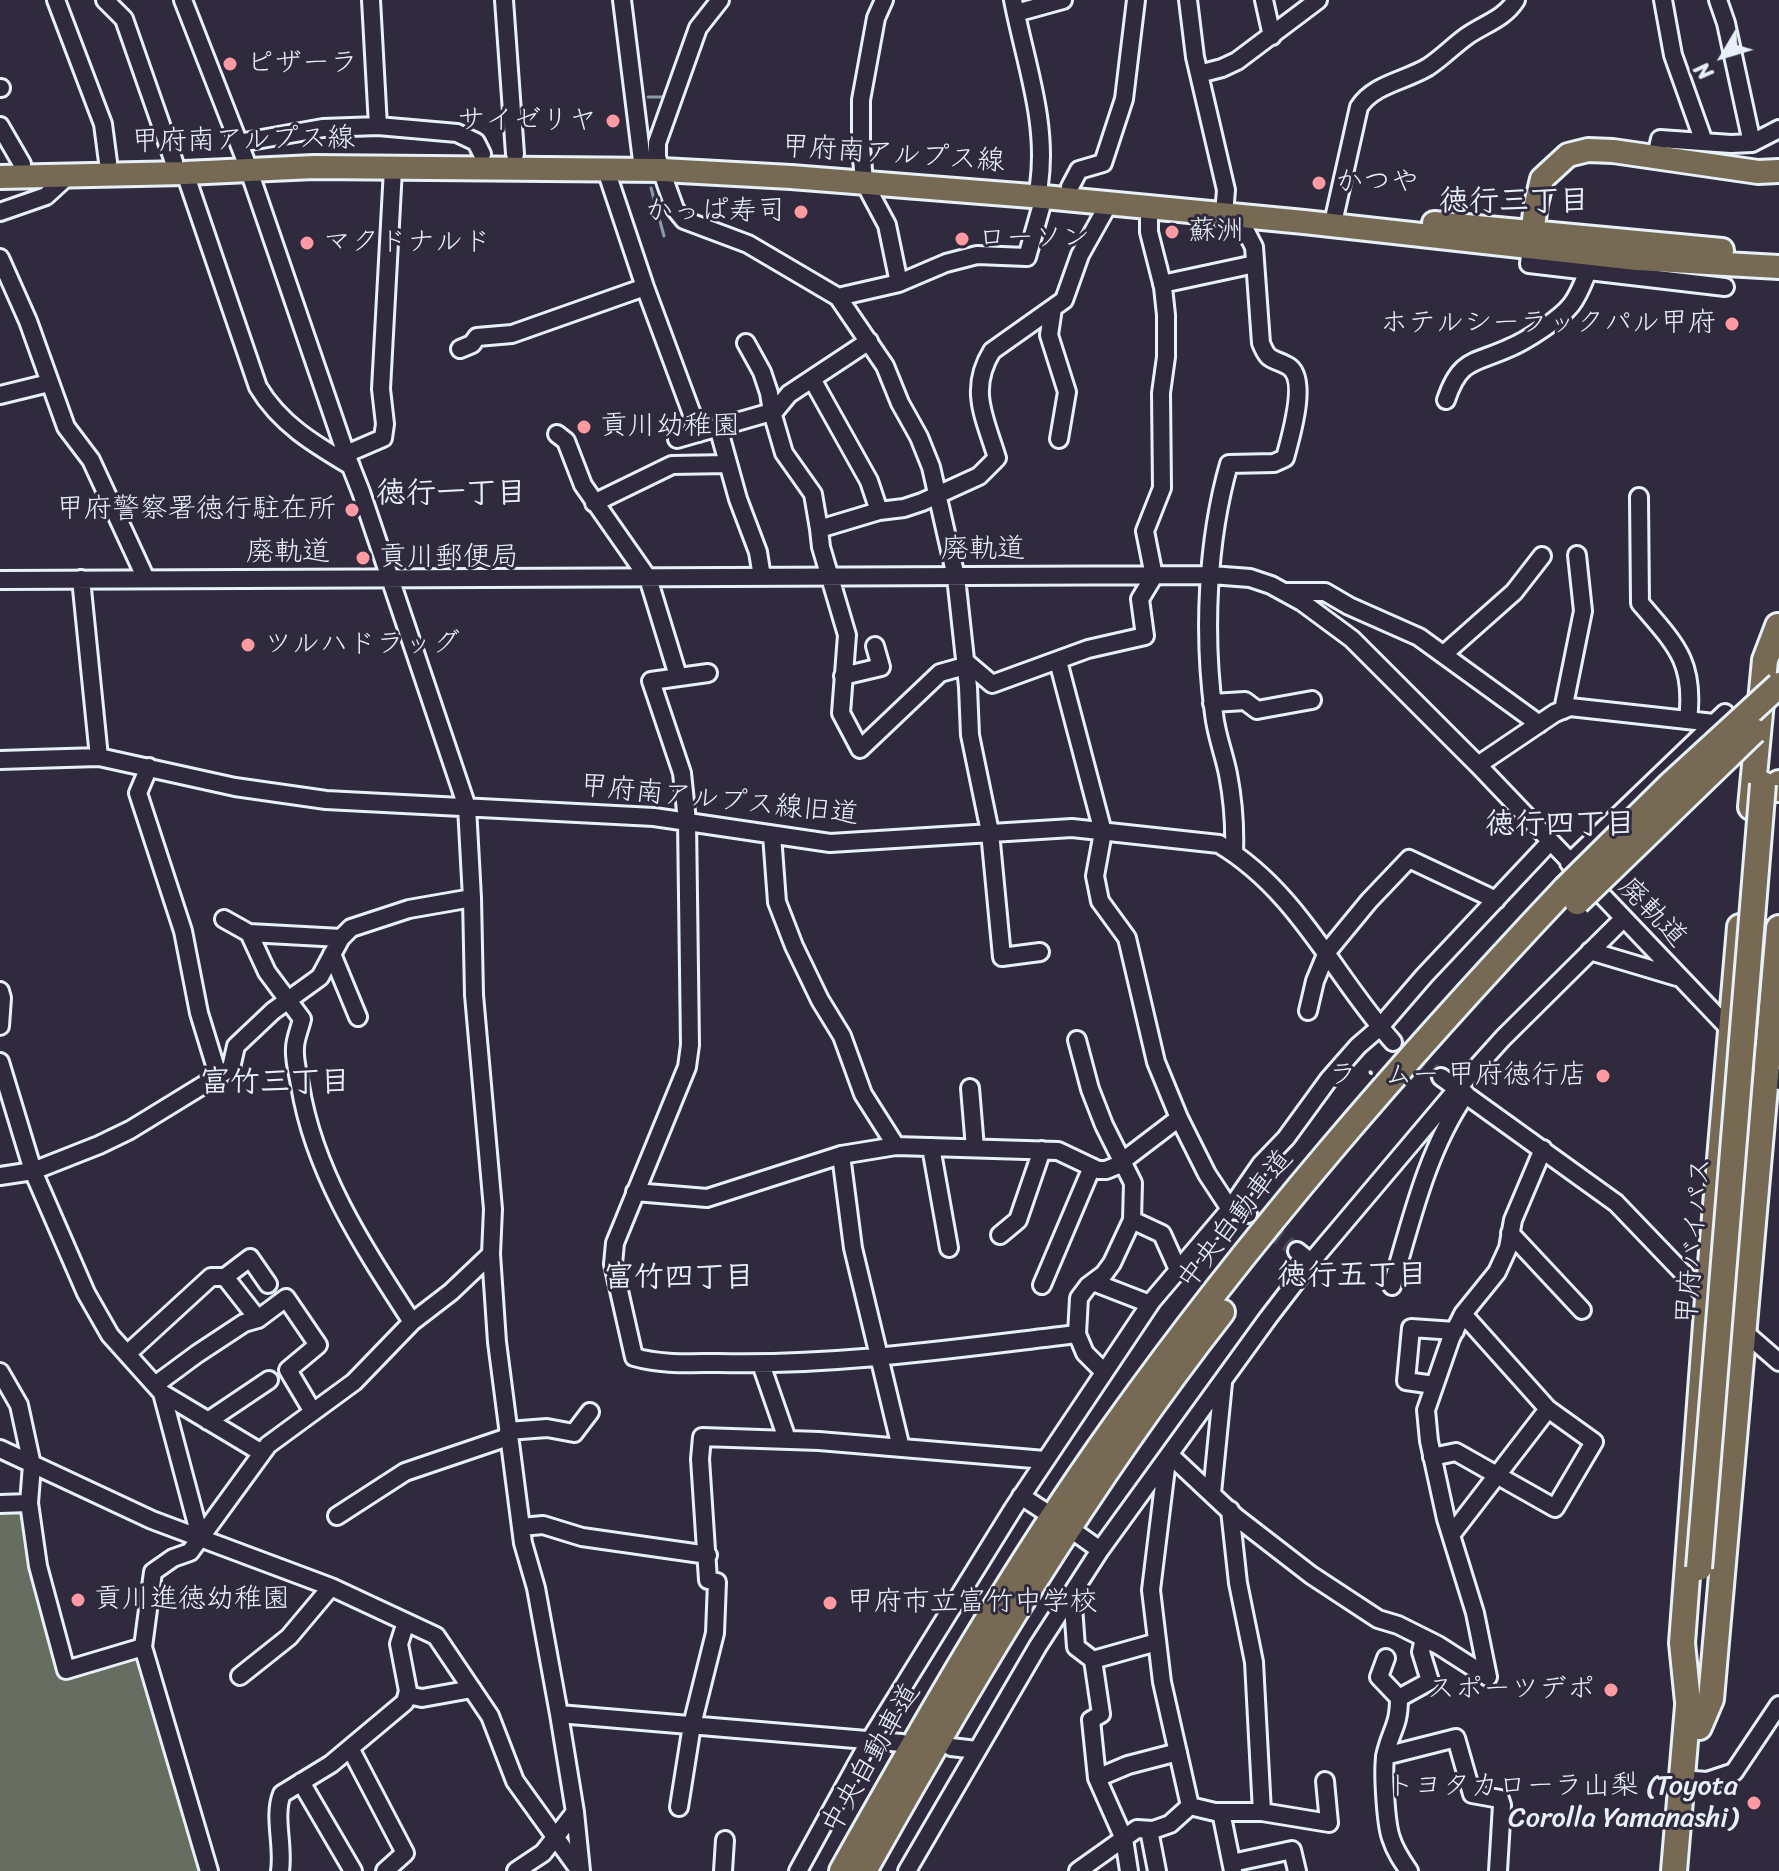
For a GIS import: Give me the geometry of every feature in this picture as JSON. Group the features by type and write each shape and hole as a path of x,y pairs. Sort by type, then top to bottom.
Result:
{"highway":[{"name":"甲府バイパス","path":"1688,1871 1699,1727 1706,1568 1774,785 1779,616"},
{"path":"1688,1702 1682,1643 1730,1029 1765,660 1778,626"},
{"name":"中央自動車道","path":"864,1871 989,1655 1059,1543 1214,1322 1398,1095 1502,980 1571,895 1671,784 1779,685"},
{"name":"中央自動車道","path":"842,1871 974,1643 1115,1426 1290,1199 1479,981 1779,708"},
{"path":"1699,1727 1711,1699 1773,1074 1779,928"},
{"name":"甲府バイパス","path":"1674,1871 1688,1702 1706,1568"}],"main road":[{"path":"1532,239 1542,179 1568,155 1588,150 1769,172 1779,184"},
{"name":"甲府南アルプス線","path":"0,177 179,168 244,157 515,154 864,176 1042,191 1108,205 1149,209 1335,214 1532,239"},
{"name":"甲府南アルプス線","path":"244,157 314,167 393,169 606,170 651,163"},
{"name":"甲府南アルプス線","path":"11,164 108,162 179,168"},
{"name":"甲府南アルプス線","path":"1042,191 1070,187 1229,211 1778,261"}],"street":[{"path":"56,0 103,124 108,162"},
{"path":"105,0 124,19 258,387 270,408 290,427 348,460"},
{"path":"183,0 244,157 467,807 474,995 493,1209 491,1254 497,1342 523,1543 536,1588 559,1714 575,1812 580,1871"},
{"path":"371,0 378,126"},
{"path":"504,0 515,154"},
{"path":"622,0 651,163 675,209 684,220 748,244 838,297 885,366 900,403 919,437 931,467 956,577 970,735 990,832 1002,957 1040,952"},
{"path":"651,163 698,28 720,0"},
{"path":"884,0 876,18 861,100 861,146 864,176 887,225 899,283"},
{"path":"838,297 899,283 946,263 977,255 1027,257 1042,191 1042,168 1038,101 1014,6 1063,0"},
{"path":"1070,187 1079,170 1103,163 1124,99 1136,0"},
{"path":"1188,0 1199,74 1229,211 1254,247 1261,343 1266,356 1289,366 1295,373 1298,386 1295,419 1285,458 1274,463 1229,464 1217,506 1212,539 1209,675 1212,703 1229,774 1234,853"},
{"path":"1264,0 1272,36"},
{"path":"1199,74 1237,61 1318,0"},
{"path":"1335,214 1359,107 1365,98 1375,90 1429,66 1467,36 1509,10 1516,0"},
{"path":"1663,0 1673,55 1704,142"},
{"path":"1718,0 1726,23 1752,143"},
{"path":"0,126 11,164"},
{"path":"244,157 323,128 378,126 457,133 476,142 482,154"},
{"path":"1656,156 1660,139 1752,143 1779,129"},
{"path":"348,460 383,438 385,424 381,389 393,169"},
{"path":"606,170 699,433"},
{"path":"0,212 46,196 69,175"},
{"path":"819,529 879,511 904,508 938,495 979,476 997,458 978,389 979,376 992,351 1064,300 1080,255 1108,205"},
{"path":"965,664 992,684 1088,649 1145,636 1140,599 1154,576 1145,531 1162,488 1161,393 1166,357 1166,315 1149,232 1149,209"},
{"path":"1532,239 1529,264 1725,287"},
{"path":"0,258 28,321 66,427 91,460 146,579"},
{"path":"1162,284 1255,264"},
{"path":"1446,400 1458,373 1472,362 1510,348 1571,305 1588,271"},
{"path":"460,349 472,344 477,337 512,334 645,287"},
{"path":"1053,308 1049,335 1067,392 1059,439"},
{"path":"677,439 772,412 789,394 869,341"},
{"path":"746,343 762,372 784,453 813,494 821,547 847,635 841,713 860,749 940,673 965,664"},
{"path":"812,379 869,481 879,511"},
{"path":"0,395 49,383"},
{"path":"718,427 738,499 758,552 762,577"},
{"path":"557,434 566,441 583,485 594,503 634,554 648,578 678,676"},
{"path":"594,503 672,465 728,464"},
{"path":"1639,497 1640,603 1676,646 1689,679 1688,720"},
{"path":"1563,710 1583,611 1577,555"},
{"path":"1444,654 1514,592 1542,556"},
{"name":"廃軌道","path":"0,580 831,575 1211,575 1250,578 1286,592 1352,639 1478,765 1622,920 1773,1074"},
{"path":"81,579 99,757"},
{"path":"1286,592 1325,592 1419,637 1539,724"},
{"path":"843,676 881,667 875,646"},
{"path":"1058,661 1103,832 1095,876 1100,901 1127,938 1156,1062 1179,1118 1207,1174 1230,1209 1248,1214"},
{"path":"708,673 651,681 682,773 687,821 690,1045 687,1067 615,1243 613,1264 634,1357 664,1363 761,1364 879,1356 1077,1334"},
{"path":"1212,703 1245,701 1257,710 1312,700"},
{"path":"1478,765 1570,707 1688,720 1719,718 1569,863"},
{"name":"甲府南アルプス線旧道","path":"0,760 99,757 235,787 326,800 622,814 830,843 1072,828 1219,844 1234,853 1292,907 1393,1042"},
{"path":"149,767 138,793 183,931 199,1013 218,1075"},
{"path":"772,835 777,902 794,946 820,1000 842,1036 863,1094 896,1146"},
{"path":"798,1871 870,1740 1021,1496 1150,1304 1230,1209 1261,1164 1286,1138 1329,1079 1549,843"},
{"path":"1308,1011 1315,981 1327,952 1409,859 1496,900"},
{"path":"0,1176 33,1171 130,1130 231,1068 236,1046 286,1000 320,977 341,938 351,928 409,909 472,898"},
{"path":"224,919 249,933 341,938"},
{"path":"907,1871 1100,1550 1311,1262 1462,1091 1503,1038 1622,920"},
{"path":"249,933 267,972 302,1019 294,1045 295,1058 304,1110 325,1174 366,1250 412,1322"},
{"path":"1590,951 1679,977"},
{"path":"332,954 358,1017"},
{"path":"0,991 0,1026"},
{"path":"1773,1074 1779,1024"},
{"path":"1077,1040 1090,1089 1133,1183 1132,1220 1112,1263 1079,1298 1077,1334 1085,1353 1104,1372"},
{"path":"0,1062 33,1171 86,1293 110,1335 158,1389 262,1453"},
{"path":"1441,1077 1616,1203 1708,1298 1779,1362"},
{"path":"970,1088 975,1148"},
{"path":"1392,1286 1420,1193 1462,1091"},
{"path":"635,1192 707,1198 841,1155 896,1146 1058,1151 1106,1170 1179,1118"},
{"path":"931,1147 949,1248"},
{"path":"1168,1456 1311,1575 1378,1619 1424,1638 1488,1677 1475,1613 1451,1535 1432,1457 1426,1410 1463,1314 1497,1272 1508,1248 1513,1220 1543,1149"},
{"path":"1000,1235 1018,1220 1042,1150"},
{"path":"841,1155 853,1248 901,1448"},
{"path":"1042,1285 1092,1167"},
{"path":"1132,1220 1162,1234 1179,1272"},
{"path":"1510,1233 1582,1310"},
{"path":"1297,1251 1311,1262"},
{"path":"209,1871 143,1647 153,1572 173,1558 190,1552 268,1445 354,1382 412,1322 451,1292 491,1254"},
{"path":"127,1354 211,1277 225,1277 250,1258 268,1284"},
{"path":"225,1277 258,1319"},
{"path":"1093,1282 1150,1304"},
{"path":"158,1389 244,1323 258,1319 286,1298 318,1345 288,1370 313,1412"},
{"path":"1432,1457 1456,1452 1555,1508 1594,1442 1548,1409 1463,1314"},
{"path":"1434,1385 1406,1381 1411,1328 1455,1331"},
{"path":"761,1364 787,1439"},
{"path":"0,1372 19,1405 32,1465 29,1503 38,1566 66,1670 143,1647"},
{"path":"208,1421 269,1380"},
{"path":"1212,1493 1223,1382"},
{"path":"158,1389 200,1536"},
{"path":"1451,1535 1548,1409"},
{"path":"337,1516 405,1472 508,1434 547,1428 574,1433 590,1412"},
{"path":"679,1807 692,1725 715,1633 717,1582 708,1580 700,1459 702,1437 787,1439 1045,1460"},
{"path":"0,1449 152,1520 331,1587 436,1636 490,1716 515,1781 580,1871"},
{"path":"1168,1456 1151,1590 1162,1682 1190,1806"},
{"path":"1021,1496 1044,1511"},
{"path":"0,1504 29,1503"},
{"path":"1230,1510 1238,1583 1254,1662 1262,1812"},
{"path":"521,1527 543,1525 582,1537 708,1555"},
{"path":"1079,1535 1100,1550"},
{"path":"240,1676 289,1637 331,1587"},
{"path":"1072,1593 1076,1647 1093,1660 1101,1714 1091,1720 1097,1778 1124,1839 1129,1871"},
{"path":"280,1871 283,1854 279,1803 282,1794 350,1748 405,1702 407,1695 399,1644 406,1622"},
{"path":"1399,1698 1430,1681 1421,1652 1424,1638"},
{"path":"1093,1660 1157,1642"},
{"path":"1386,1658 1379,1677 1399,1698 1399,1720 1385,1756 1383,1783 1390,1835 1409,1871"},
{"path":"407,1695 422,1698 472,1689"},
{"path":"1694,1780 1707,1781 1734,1772 1779,1705"},
{"path":"559,1714 902,1743"},
{"path":"1385,1756 1456,1738 1472,1794 1500,1799 1502,1805 1498,1871"},
{"path":"951,1747 977,1750"},
{"path":"350,1748 405,1853 385,1871"},
{"path":"1097,1778 1128,1765 1178,1752"},
{"path":"1190,1806 1221,1812 1262,1812 1329,1823 1325,1781"},
{"path":"301,1782 353,1871"},
{"path":"1078,1871 1137,1829 1149,1830 1170,1824 1190,1806"},
{"path":"516,1871 543,1853 575,1812"},
{"path":"1221,1812 1232,1867 1292,1850 1297,1871"},
{"path":"1149,1830 1157,1871"},
{"path":"723,1871 725,1840"}],"green space":[{"path":"0,1508 28,1508 64,1673 141,1653 203,1871 0,1871"}],"waterway":[{"path":"648,97 668,97"},
{"path":"651,188 664,236"}],"tunnel":[{"path":"1393,1042 1441,1077"},
{"path":"1248,1214 1297,1251"}],"place":[{"name":"ピザーラ","path":"230,64"},
{"name":"サイゼリヤ","path":"613,121"},
{"name":"かつや","path":"1319,183"},
{"name":"かっぱ寿司","path":"801,212"},
{"name":"蘇洲","path":"1172,232"},
{"name":"ローソン","path":"962,239"},
{"name":"マクドナルド","path":"307,243"},
{"name":"ホテルシーラックパル甲府","path":"1732,324"},
{"name":"貢川幼稚園","path":"584,427"},
{"name":"甲府警察署徳行駐在所","path":"352,510"},
{"name":"貢川郵便局","path":"363,558"},
{"name":"ツルハドラッグ","path":"248,645"},
{"name":"ラ・ムー 甲府徳行店","path":"1603,1076"},
{"name":"貢川進徳幼稚園","path":"78,1600"},
{"name":"甲府市立富竹中学校","path":"830,1603"},
{"name":"スポーツデポ","path":"1611,1690"},
{"name":"トヨタカローラ山梨 (Toyota Corolla Yamanashi)","path":"1754,1803"}],"district":[{"name":"徳行三丁目","path":"1514,202"},
{"name":"徳行一丁目","path":"451,494"},
{"name":"徳行四丁目","path":"1560,825"},
{"name":"富竹三丁目","path":"275,1083"},
{"name":"徳行五丁目","path":"1352,1276"},
{"name":"富竹四丁目","path":"679,1278"}]}
